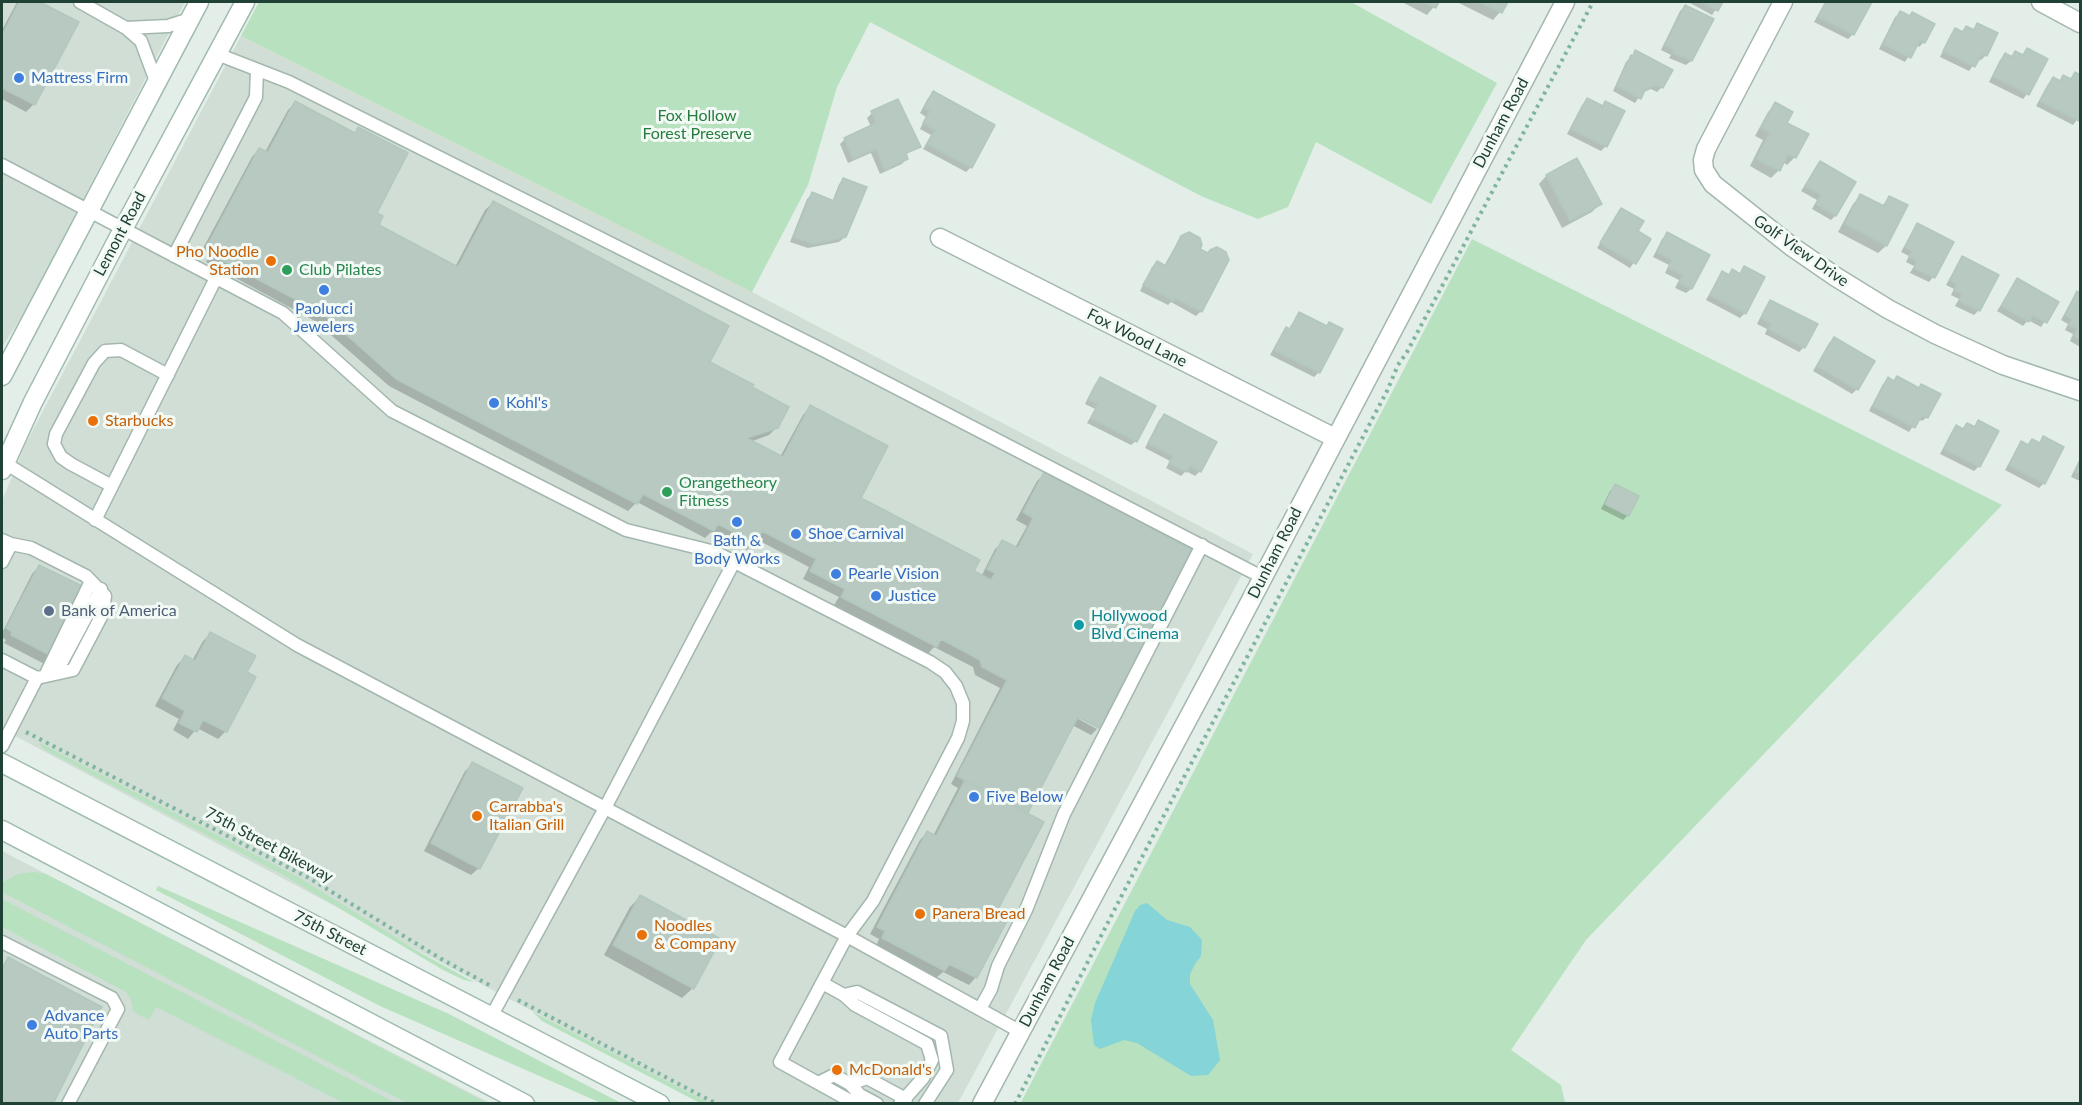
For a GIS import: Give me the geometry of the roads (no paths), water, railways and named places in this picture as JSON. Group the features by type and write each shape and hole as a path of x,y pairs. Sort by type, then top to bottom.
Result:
{"street":[{"path":"2,376 8,352 89,211 200,2"},
{"name":"Lemont Road","path":"3,466 33,402 123,229 245,2"},
{"name":"Dunham Road","path":"982,1104 1564,2"},
{"name":"Golf View Drive","path":"1783,2 1707,148 1703,160 1704,170 1713,184 1791,246 1888,309 1935,334 2003,365 2080,391"},
{"path":"2041,2 2080,23"},
{"name":"Fox Wood Lane","path":"940,238 1335,438"},
{"name":"75th Street","path":"2,763 660,1104"},
{"path":"3,836 525,1104"}],"lane":[{"path":"80,2 102,7 141,41 157,84"},
{"path":"126,28 168,26 190,18"},
{"path":"217,54 300,87 813,345 1262,577"},
{"path":"174,256 256,97 257,70"},
{"path":"2,165 283,314 392,411 626,530 715,552 930,662 945,672 956,686 963,703 963,721 958,738 873,901 847,936 780,1062 856,1104"},
{"path":"95,520 216,279"},
{"path":"112,486 61,457 54,444 56,434 94,363 105,351 121,350 168,375"},
{"path":"3,466 302,648 847,936 1021,1032"},
{"path":"2,562 6,542 31,548 86,576 105,596 103,613 73,670 46,676 2,660"},
{"path":"980,1009 992,989 998,966 1026,910 1064,814 1202,545"},
{"path":"492,1017 734,562"},
{"path":"2,746 46,676 96,585"},
{"path":"2,942 112,998 118,1009 68,1104"},
{"path":"822,983 844,995 855,1005 927,1044 932,1060 923,1078 903,1101 867,1078 850,1084"},
{"path":"844,995 857,992 942,1036 946,1070 925,1104"},
{"path":"818,1083 834,1074 850,1084 860,1095 877,1104"}],"water":[{"path":"1147,903 1167,920 1190,927 1202,940 1201,956 1190,974 1190,984 1213,1020 1220,1060 1208,1075 1191,1076 1137,1043 1124,1040 1100,1049 1094,1045 1091,1020 1095,1003 1135,911 1140,905"}],"place":[{"name":"Mattress Firm","path":"19,78"},
{"name":"Pho Noodle Station","path":"271,261"},
{"name":"Club Pilates","path":"287,270"},
{"name":"Paolucci Jewelers","path":"324,290"},
{"name":"Kohl's","path":"494,403"},
{"name":"Starbucks","path":"93,421"},
{"name":"Orangetheory Fitness","path":"667,492"},
{"name":"Bath & Body Works","path":"737,522"},
{"name":"Shoe Carnival","path":"796,534"},
{"name":"Pearle Vision","path":"836,574"},
{"name":"Justice","path":"876,596"},
{"name":"Bank of America","path":"49,611"},
{"name":"Hollywood Blvd Cinema","path":"1079,625"},
{"name":"Five Below","path":"974,797"},
{"name":"Carrabba's Italian Grill","path":"477,816"},
{"name":"Panera Bread","path":"920,914"},
{"name":"Noodles & Company","path":"642,935"},
{"name":"Advance Auto Parts","path":"32,1025"},
{"name":"McDonald's","path":"837,1070"}],"park label":[{"name":"Fox Hollow Forest Preserve","path":"697,125"}]}
